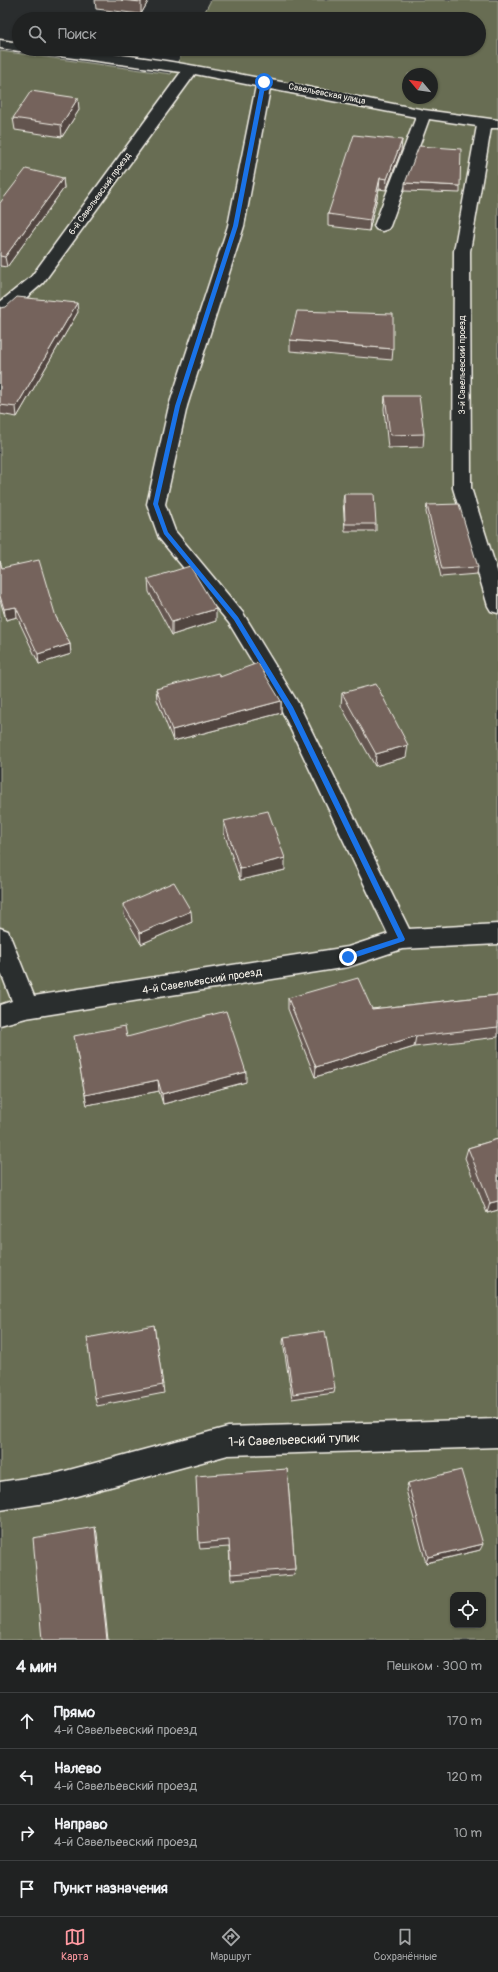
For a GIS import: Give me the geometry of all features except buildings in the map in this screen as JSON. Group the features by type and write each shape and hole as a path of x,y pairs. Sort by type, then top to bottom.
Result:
{"street":[{"path":"0,44 12,46"},
{"name":"Савельевская улица","path":"90,56 191,69 424,114 492,123"},
{"name":"6-й Савельевский проезд","path":"0,311 37,280 191,69"},
{"path":"264,82 236,226 178,406 156,504 166,533 236,618 291,709 402,939"},
{"path":"382,226 424,114"},
{"name":"3-й Савельевский проезд","path":"492,123 462,252 462,488 498,606"},
{"name":"4-й Савельевский проезд","path":"0,1015 26,1008 348,957 402,939 498,934"},
{"path":"0,938 26,1008"},
{"name":"1-й Савельевский тупик","path":"0,1496 58,1487 228,1442 498,1433"}],"green space":[{"path":"211,0 498,0 498,1640 0,1640 0,51 12,53 12,56 37,56 171,74 181,56 486,56 486,12 205,12"}],"route":[{"path":"264,82 236,226 178,406 156,504 166,533 236,618 291,709 402,939 348,957"}]}
